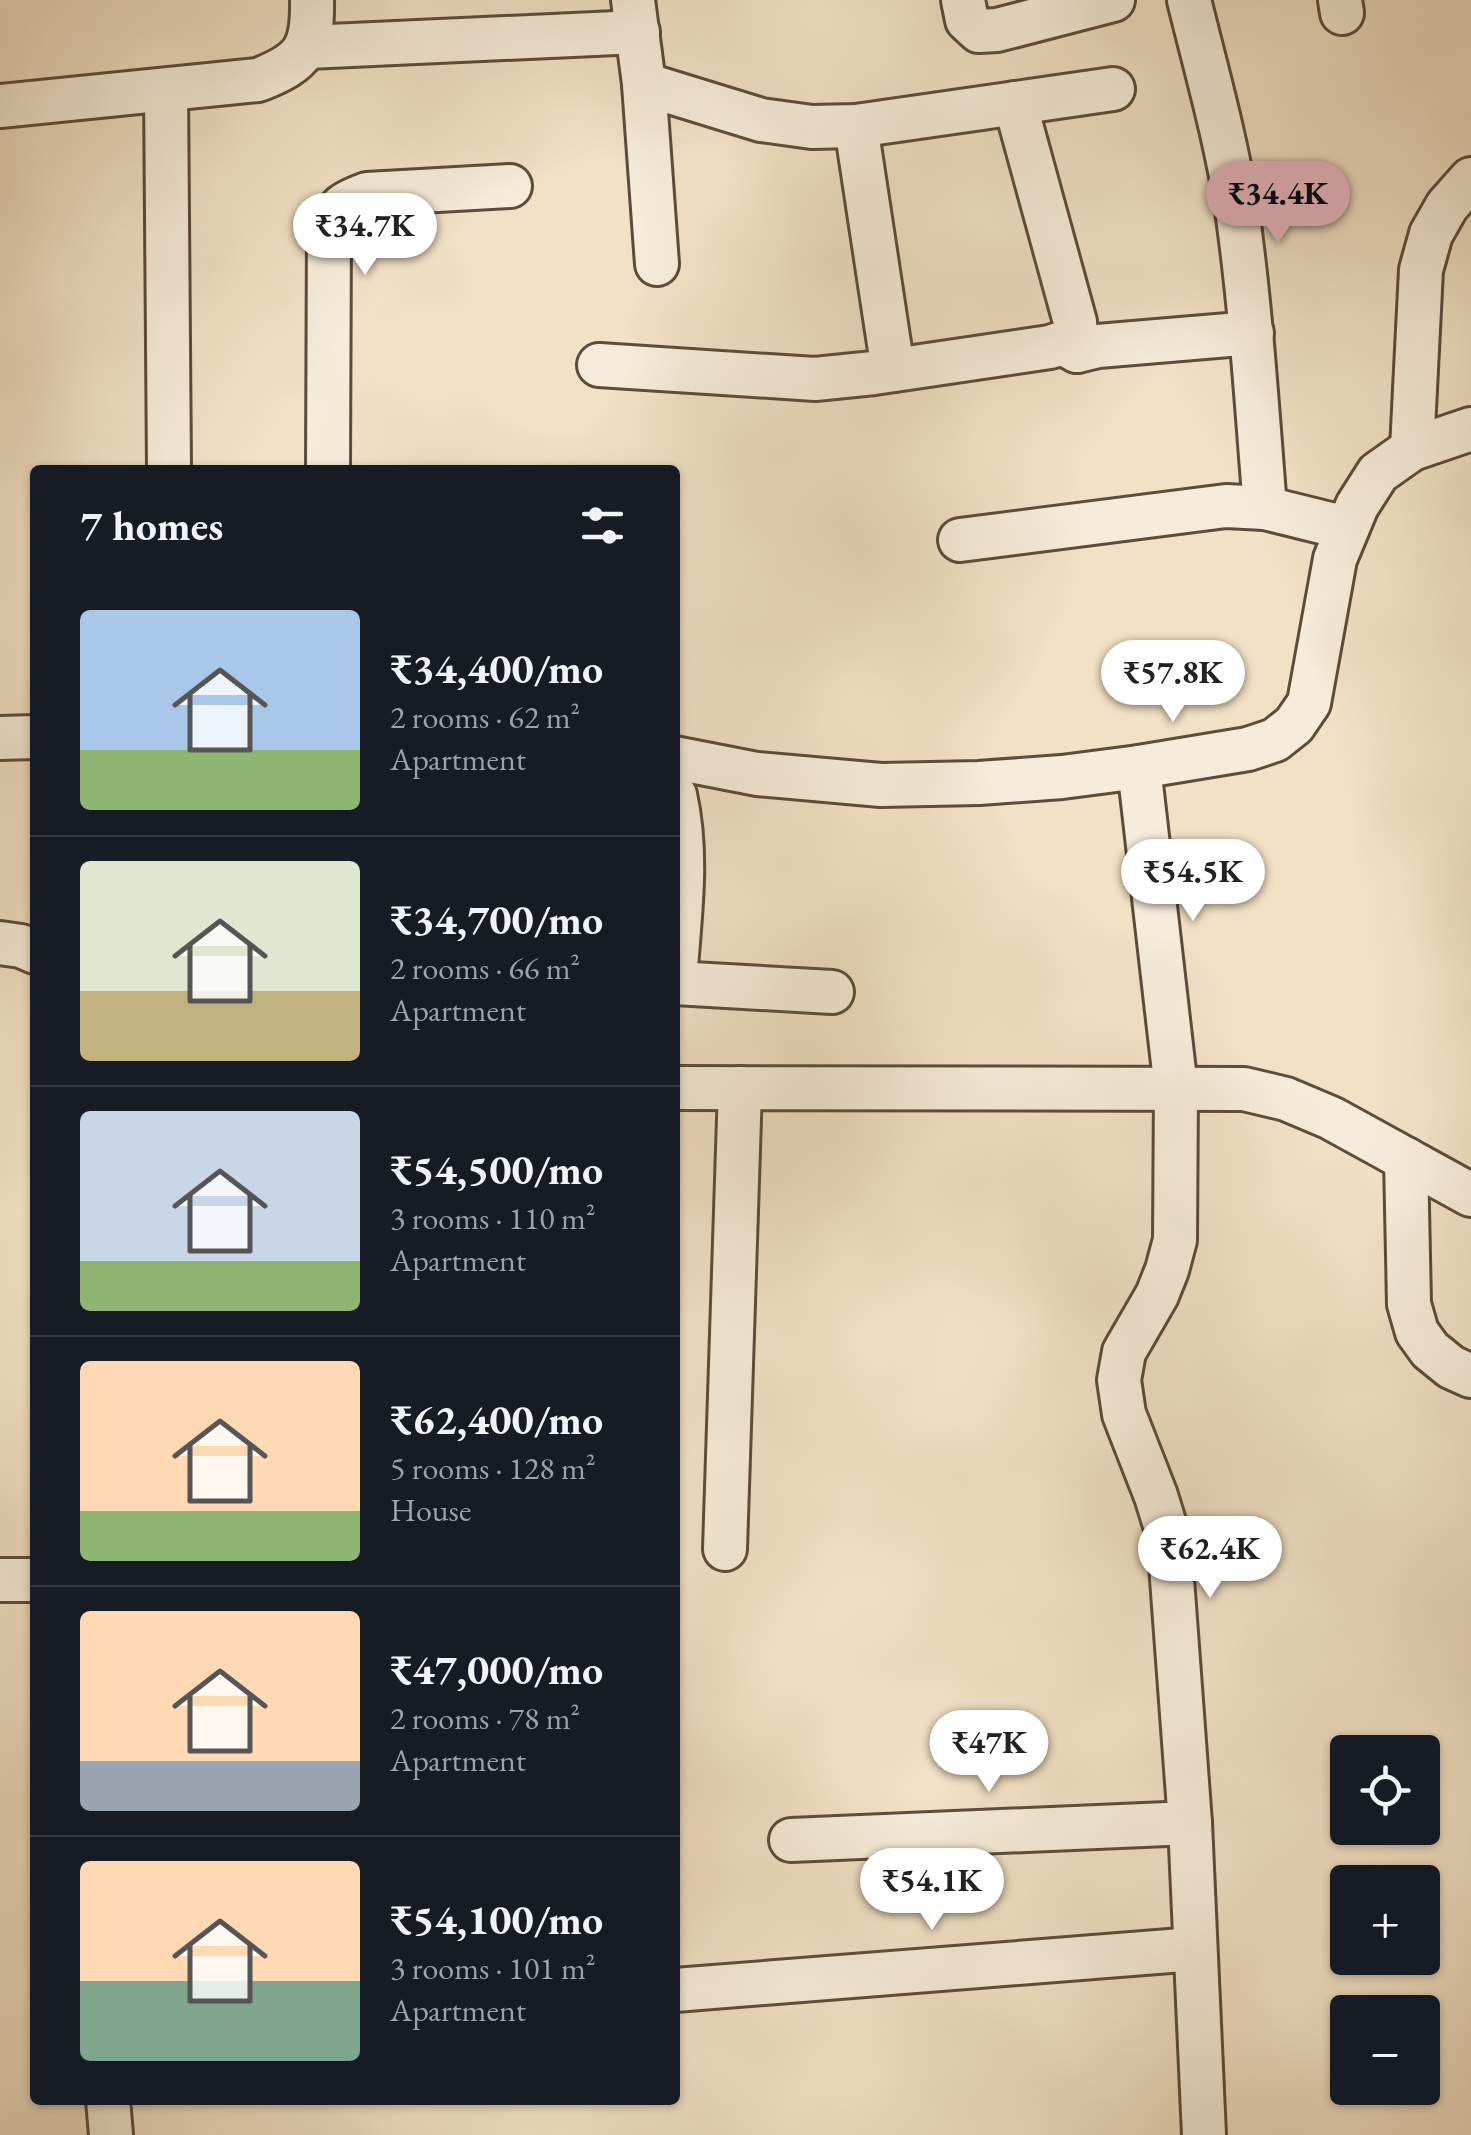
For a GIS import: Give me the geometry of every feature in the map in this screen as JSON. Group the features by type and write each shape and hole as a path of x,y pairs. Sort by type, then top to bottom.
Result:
{"street":[{"path":"308,47 312,0"},
{"path":"963,0 967,20 979,30 997,30 1113,0"},
{"path":"1189,0 1236,206 1252,333 1265,508"},
{"path":"0,106 258,80 282,70 308,47 636,16 657,264"},
{"path":"644,84 761,120 812,127 856,126 1113,89"},
{"path":"166,90 169,465"},
{"path":"1015,103 1075,322 1077,351"},
{"path":"856,126 893,370"},
{"path":"1412,449 1421,270 1431,234 1447,206 1471,179"},
{"path":"328,465 329,228 335,212 367,194 510,186"},
{"path":"599,364 815,379 1062,343 1077,351 1252,333"},
{"path":"680,759 757,774 881,785 979,783 1139,768 1248,750 1276,740 1294,725 1309,703 1335,560 1357,506 1378,473 1412,449 1471,430"},
{"path":"960,540 1226,506 1265,508 1346,528"},
{"path":"0,738 30,737"},
{"path":"1139,768 1176,1089 1175,1240 1157,1295 1124,1352 1119,1380 1124,1414 1169,1538 1190,1822 1204,2135"},
{"path":"680,824 684,858 680,913"},
{"path":"0,943 30,950"},
{"path":"680,982 832,992"},
{"path":"680,1088 1244,1089 1331,1118 1471,1196"},
{"path":"725,1549 740,1088"},
{"path":"1406,1160 1410,1304 1417,1332 1430,1350 1471,1376"},
{"path":"0,1580 30,1580"},
{"path":"792,1840 1190,1822"},
{"path":"680,1990 1196,1949"},
{"path":"109,2105 112,2135"}]}
